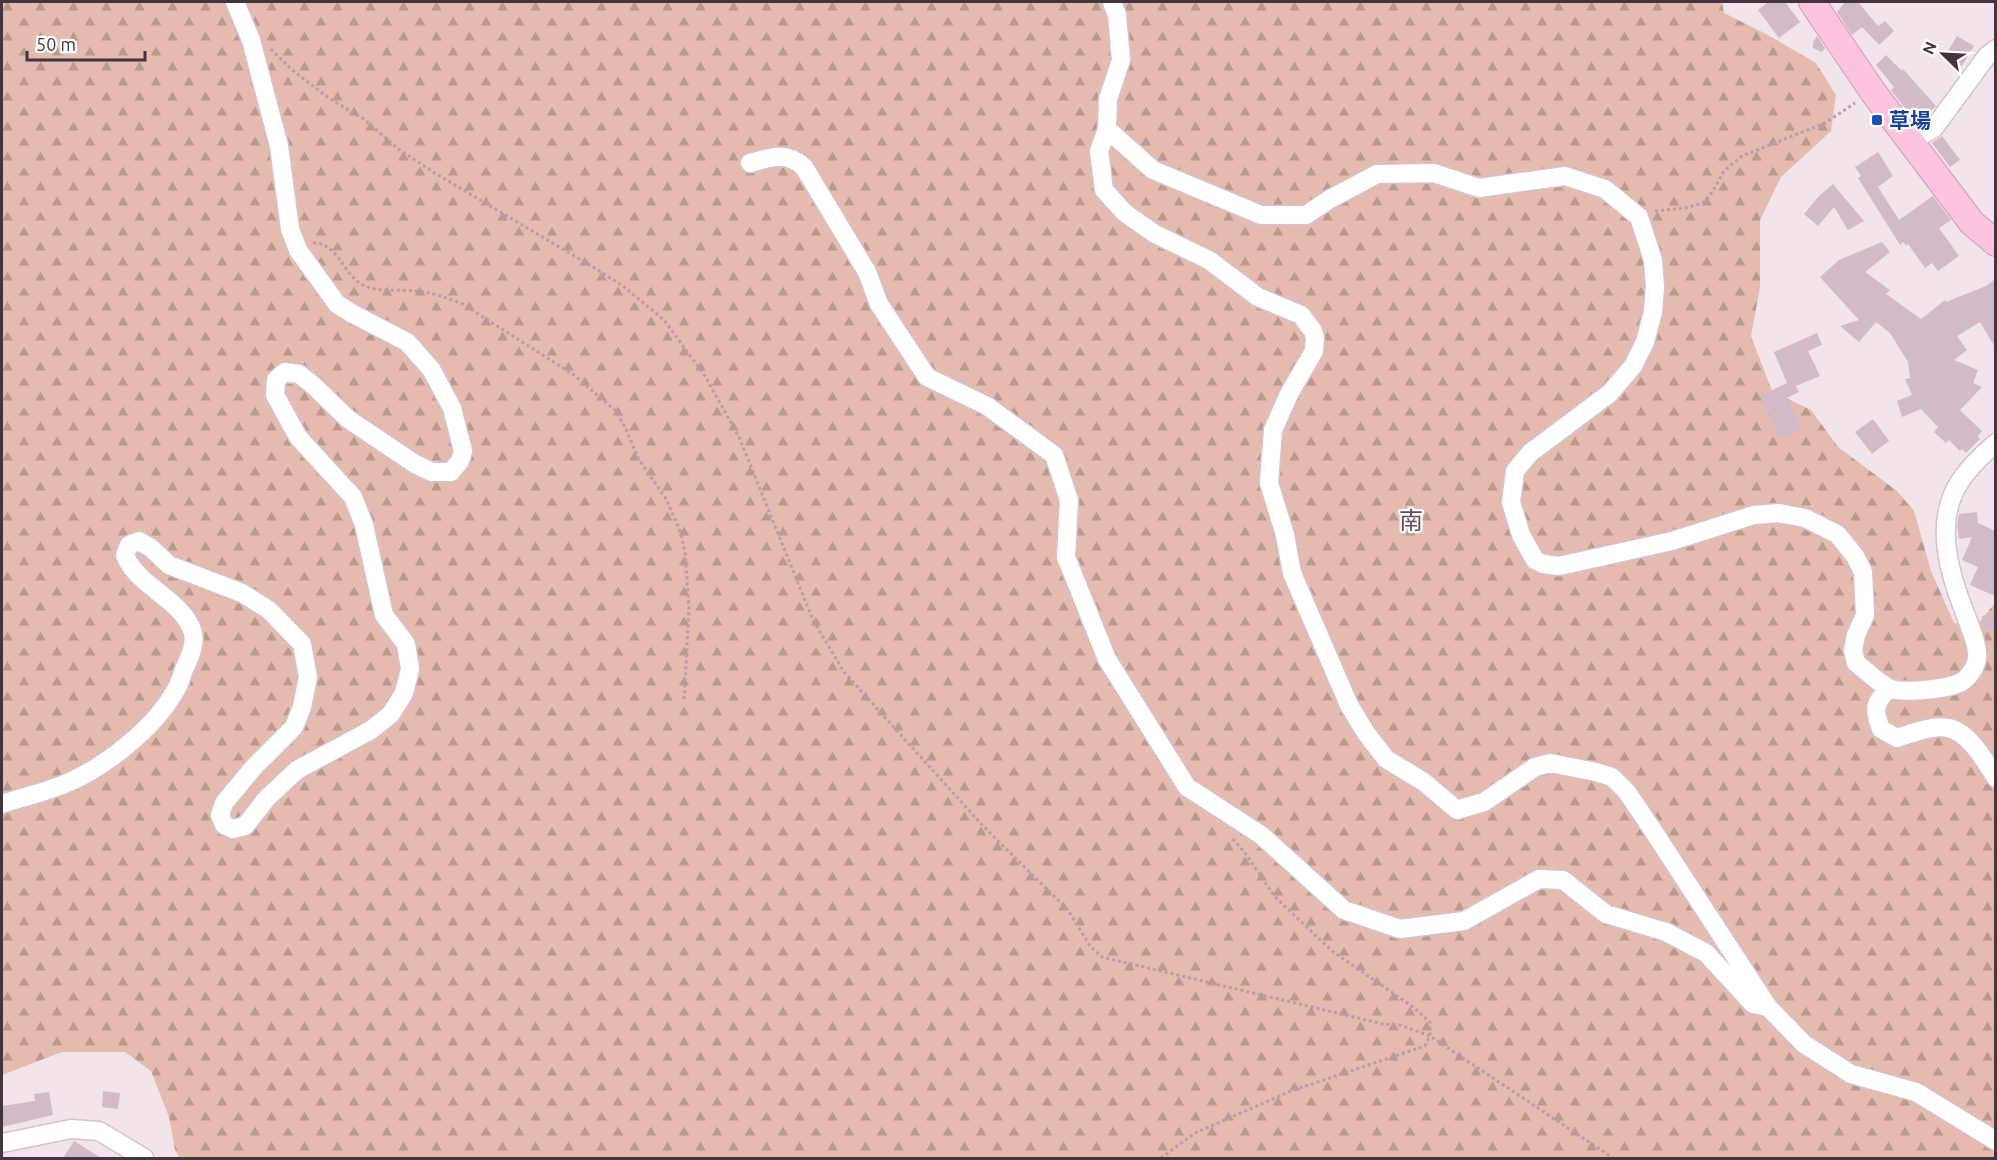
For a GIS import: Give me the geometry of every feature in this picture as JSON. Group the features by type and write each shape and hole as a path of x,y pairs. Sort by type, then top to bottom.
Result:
{"street":[{"path":"2,804 66,783 97,768 122,750 151,723 174,693 192,652 194,634 186,618 129,567 125,555 129,545 139,542 151,548 169,565 242,594 269,610 302,644 308,676 303,707 294,727 254,767 224,803 220,815 224,825 233,829 245,826 267,798 297,770 371,730 391,714 404,693 410,669 406,644 384,615 364,525 353,498 298,437 275,395 276,380 285,372 299,374 315,386 348,419 415,464 432,472 451,472 460,461 463,452 452,408 431,369 407,342 337,304 298,250 290,229 279,146 251,40 235,2"},
{"path":"1112,2 1117,15 1120,60 1108,99 1107,129 1100,151 1104,190 1125,213 1155,234 1209,260 1258,297 1301,315 1313,331 1314,351 1289,394 1273,430 1269,483 1285,535 1292,573 1349,705 1366,733 1386,759 1424,782 1457,810 1484,802 1535,767 1550,763 1612,777 1627,792 1646,819 1768,1007 1804,1044 1851,1074 1916,1092 1995,1141"},
{"path":"1812,2 1873,92 1972,222 1995,243"},
{"path":"1912,141 1934,128 1987,56 1995,49"},
{"path":"1107,129 1154,170 1261,215 1306,214 1377,174 1434,173 1479,188 1565,176 1605,189 1639,217 1653,260 1655,287 1653,312 1644,342 1633,366 1610,393 1530,453 1515,471 1511,502 1521,535 1535,560 1542,564 1559,566 1672,542 1754,515 1779,513 1805,518 1837,534 1856,556 1863,572 1865,615 1856,635 1853,650 1856,663 1889,688 1903,692 1958,684 1973,670 1978,655 1951,577 1946,546 1946,528 1949,506 1958,485 1973,464 1995,443"},
{"path":"750,163 785,156 796,160 804,167 867,272 879,304 927,377 987,406 1054,455 1069,500 1066,557 1107,659 1187,787 1261,835 1344,910 1400,929 1464,921 1539,879 1563,880 1606,914 1666,932 1706,952 1753,1004 1768,1007"},
{"path":"1889,688 1878,700 1875,712 1881,729 1897,738 1933,728 1950,728 1975,745 1995,778"},
{"path":"2,1143 71,1129 99,1131 144,1158"}],"path":[{"path":"251,40 269,47 291,69 330,99 364,119 397,148 433,172 594,267 623,286 664,320 705,376 739,437 813,620 844,672 983,826 1068,910 1090,946 1102,957 1383,1024 1400,1025 1430,1036 1613,1158"},
{"path":"1639,217 1659,210 1685,208 1703,203 1724,171 1742,156 1825,123 1873,92"},
{"path":"298,250 315,242 329,246 361,284 375,288 440,295 461,303 574,375 616,411 626,427 638,458 666,499 679,528 685,551 688,608 684,702"},
{"path":"1161,1158 1195,1133 1291,1091 1425,1046 1430,1036 1430,1022 1422,1014 1332,951 1275,897 1231,836"}],"green space":[{"path":"2,2 1722,2 1724,13 1816,63 1836,95 1831,131 1781,177 1760,220 1760,287 1751,336 1772,391 1811,410 1838,447 1897,491 1914,511 1931,571 1954,623 1976,626 1995,603 1995,1158 180,1158 175,1150 169,1117 151,1071 125,1052 62,1052 2,1075"}],"building":[{"path":"1768,2 1785,2 1800,22 1779,38 1758,10"},
{"path":"1845,2 1858,2 1878,26 1885,21 1894,31 1879,45 1862,27 1852,35 1837,12"},
{"path":"1817,36 1825,48 1822,52 1813,48 1813,42"},
{"path":"1957,36 1974,46 1962,66 1945,56"},
{"path":"1886,55 1901,70 1903,69 1936,106 1917,124 1891,90 1894,87 1876,65"},
{"path":"1942,136 1960,160 1950,167 1932,143"},
{"path":"1878,152 1893,176 1878,187 1899,220 1933,196 1951,220 1939,228 1959,256 1938,271 1932,263 1925,268 1908,244 1906,246 1903,242 1900,245 1858,178 1861,176 1855,167"},
{"path":"1833,184 1864,221 1848,230 1834,207 1818,226 1804,214"},
{"path":"1882,242 1890,252 1865,272 1890,290 1886,294 1921,319 1945,300 1946,302 1986,286 1995,279 1995,347 1980,322 1957,336 1967,350 1954,360 1978,370 1973,383 1982,387 1960,410 1982,431 1978,436 1980,439 1966,453 1962,449 1960,451 1949,440 1946,443 1934,432 1938,427 1921,409 1902,417 1897,401 1912,395 1905,379 1910,378 1908,362 1890,333 1876,322 1859,342 1840,326 1859,320 1820,277 1839,260"},
{"path":"1817,333 1822,345 1808,351 1820,376 1796,386 1799,392 1787,398 1802,429 1780,439 1760,396 1787,383 1774,352"},
{"path":"1873,419 1889,441 1872,454 1855,432"},
{"path":"1977,512 1978,523 1995,531 1995,596 1970,585 1978,567 1962,560 1972,537 1959,539 1957,526 1959,514"},
{"path":"1995,615 1995,629 1984,630 1982,616"},
{"path":"103,1091 120,1093 118,1109 102,1107"},
{"path":"49,1092 53,1115 2,1127 2,1106 35,1101 34,1094"},
{"path":"74,1141 101,1158 63,1158"}],"place":[{"name":"草場","path":"1877,120"}],"district":[{"name":"南","path":"1411,520"}]}
